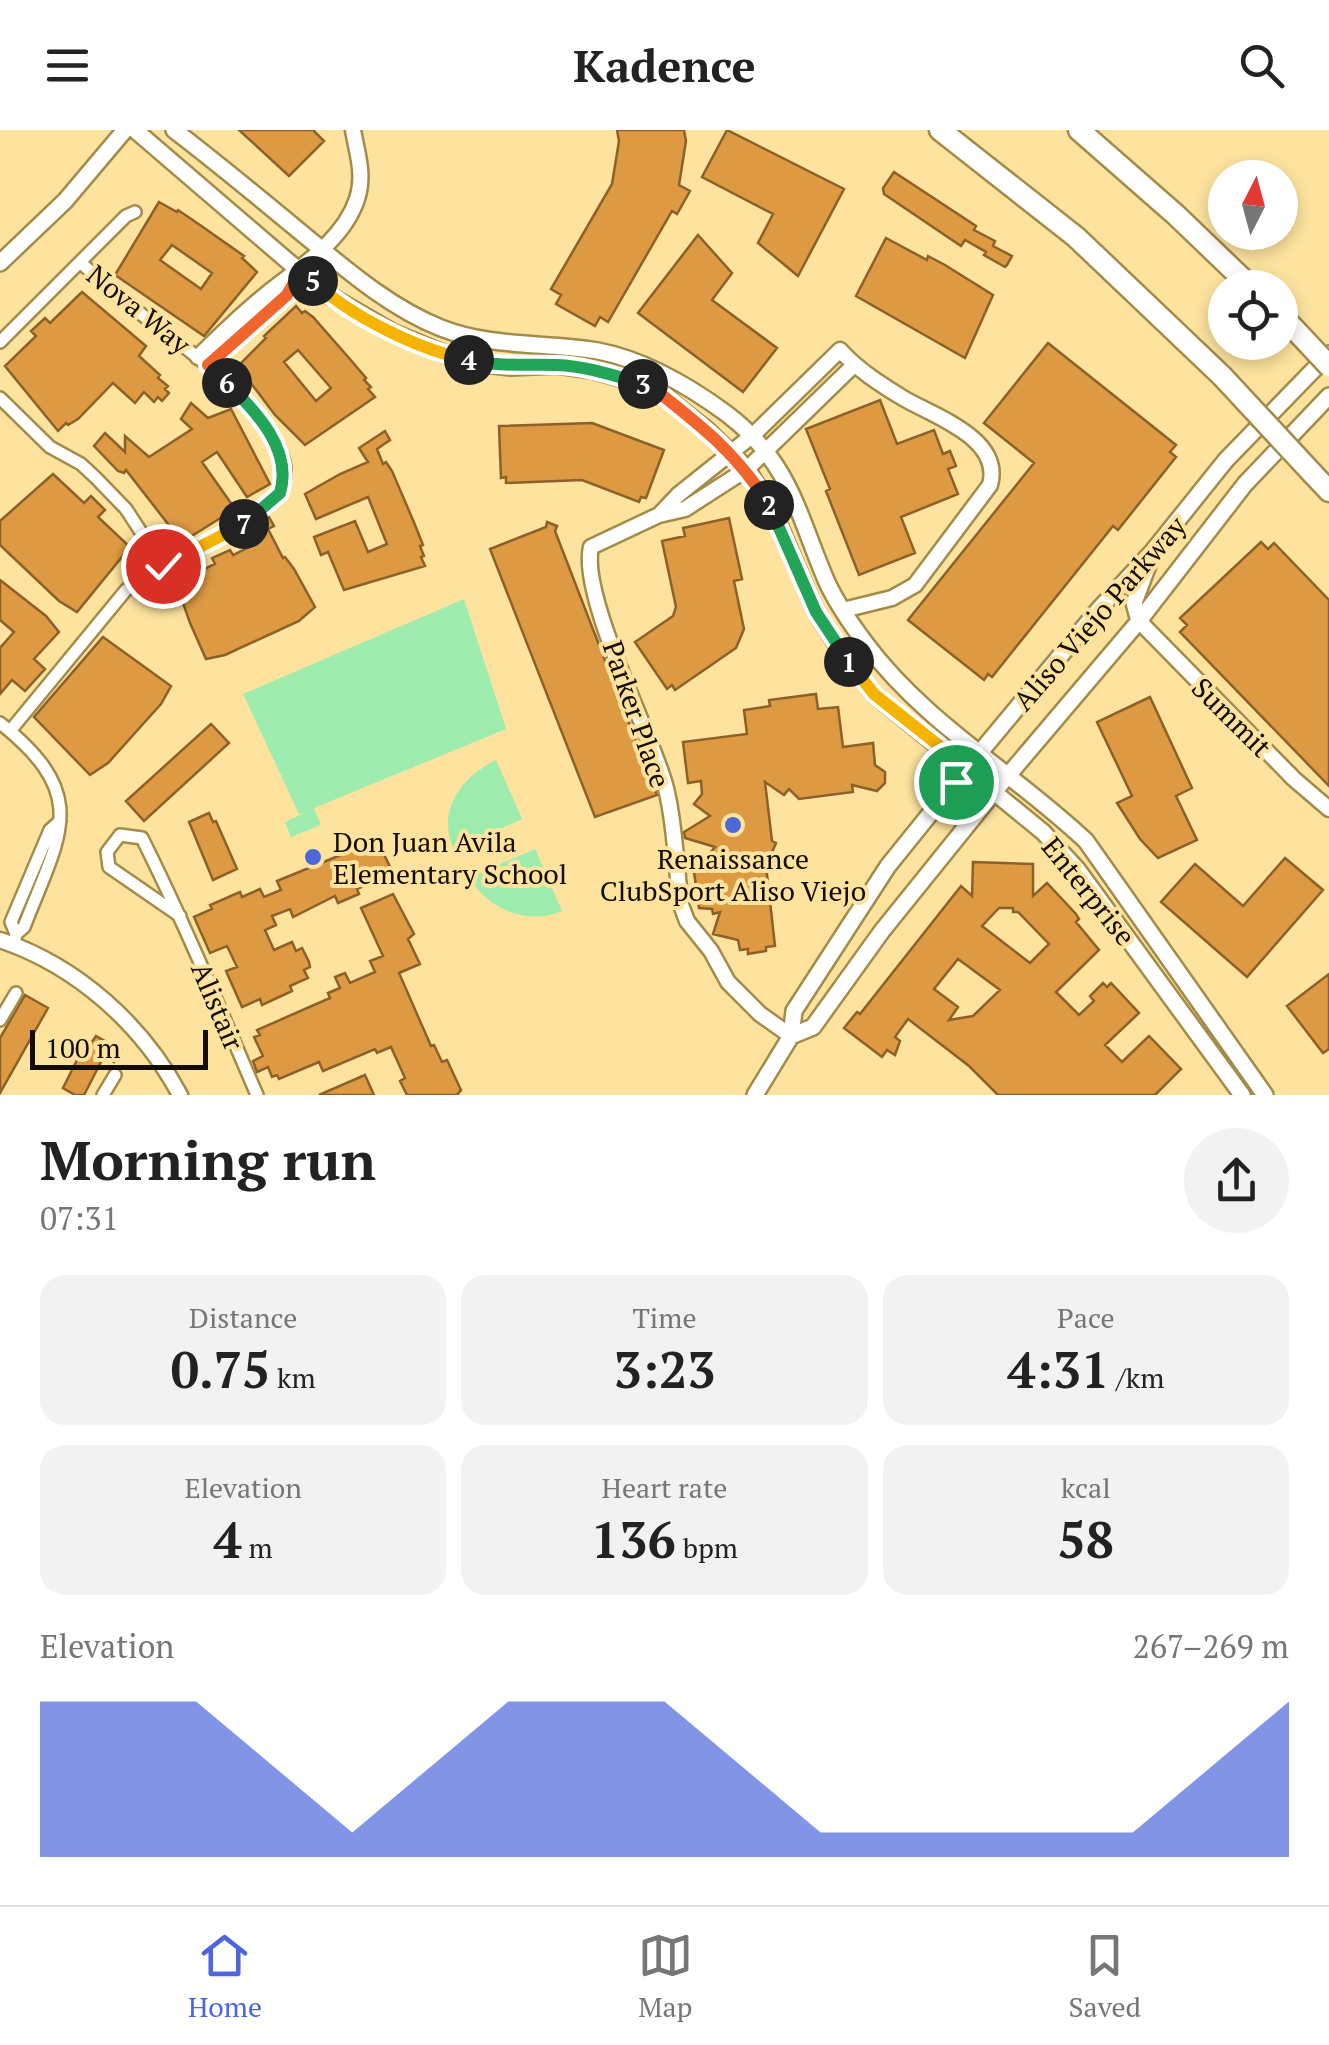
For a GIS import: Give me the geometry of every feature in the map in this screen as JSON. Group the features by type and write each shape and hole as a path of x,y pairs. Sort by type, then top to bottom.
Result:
{"highway":[{"path":"940,130 1076,237 1222,376 1329,491"},
{"path":"1079,130 1233,270"},
{"path":"1298,333 1329,366"}],"main road":[{"path":"0,263 65,201 124,130"},
{"name":"Enterprise","path":"135,130 325,292 392,332 450,356 511,367 558,365 592,370 653,388 731,454 747,469 773,510 816,612 874,694 1043,832 1077,869 1242,1095"},
{"name":"Enterprise","path":"174,130 189,137 321,249 411,314 443,329 488,342 601,352 663,373 723,411 753,436 766,448 794,497 826,581 894,680 1086,841 1265,1095"},
{"name":"Aliso Viejo Parkway","path":"754,1095 791,1036 794,1011 888,866 1226,460 1329,354"},
{"name":"Aliso Viejo Parkway","path":"791,1036 814,1027 882,932 1008,774 1139,621 1245,484 1329,396"},
{"path":"1139,621 1135,598 1153,551"}],"street":[{"name":"Nova Way","path":"203,361 287,295 301,270 343,225 357,199 361,171 353,130"},
{"name":"Nova Way","path":"0,342 126,216 135,212"},
{"name":"Nova Way","path":"5,727 126,590 255,516 280,493 284,478 284,462 270,434 246,402 203,361 80,262"},
{"name":"Parker Place","path":"659,515 678,495 753,436 840,350 854,366 747,469 685,509 659,515 591,547 586,565 617,661 664,779 687,921 711,951 728,982 760,1014 791,1036"},
{"path":"843,610 892,598 916,585 990,485 993,475 991,461 968,436 854,366"},
{"path":"0,398 50,447 80,464 106,488 126,509 163,566"},
{"name":"Summit","path":"1139,621 1294,779 1329,808"},
{"path":"5,727 44,764 56,787 60,821 60,832 24,927 10,939 77,977 143,1038 180,1095"},
{"name":"Alistair","path":"180,916 109,867 107,852 120,835 142,838 180,916 256,1095"},
{"path":"0,1020 16,994"},
{"path":"103,1095 115,1075"}],"green space":[{"path":"464,599 506,729 314,808 321,825 291,837 285,822 306,812 299,814 243,694"},
{"path":"496,760 522,819 454,850 448,822 455,797 472,776"},
{"path":"535,849 562,911 536,917 509,912 486,898 470,877"}],"building":[{"path":"239,130 313,130 324,141 289,176"},
{"path":"617,130 684,130 679,185 690,191 677,214 672,211 608,322 600,317 595,326 556,304 561,295 551,289 612,184 619,141"},
{"path":"727,130 844,189 798,276 758,243 773,214 702,177"},
{"path":"894,172 995,241 993,246 1012,256 1007,265 984,255 986,252 965,240 961,246 884,194 883,188"},
{"path":"159,202 178,210 244,256 257,272 204,336 115,275","holes":["172,245 212,273 201,289 160,260"]},
{"path":"698,235 732,273 712,300 777,348 743,392 638,313"},
{"path":"886,238 945,265 993,295 965,358 856,296"},
{"path":"82,292 146,346 139,356 160,375 158,378 168,386 165,389 169,393 162,401 158,397 154,402 144,392 135,403 113,383 78,419 58,431 5,366 36,336 31,331 45,318 50,323"},
{"path":"296,306 313,317 349,358 366,378 375,397 305,445 275,415 238,366","holes":["298,350 331,388 316,401 284,362"]},
{"path":"1048,343 1176,445 1170,452 1176,457 1118,530 1113,526 992,677 988,674 984,680 908,620 1034,463 984,423"},
{"path":"880,400 897,444 934,430 943,454 950,451 956,466 948,469 958,494 901,517 915,553 859,575 806,429"},
{"path":"191,403 208,418 231,409 270,484 247,497 217,452 202,462 235,509 182,542 126,470 118,471 94,446 105,433 125,452 125,436 149,457 192,429 181,419"},
{"path":"592,423 664,450 646,498 641,497 639,502 582,480 506,483 506,477 501,478 499,426"},
{"path":"385,431 390,440 377,449 383,464 386,462 392,471 413,520 423,545 421,557 425,566 344,590 328,552 321,555 314,537 355,521 368,552 387,544 368,497 316,519 305,494 368,462 359,448"},
{"path":"53,474 84,503 91,496 105,510 98,517 130,547 77,612 59,601 0,545 0,521"},
{"path":"269,517 274,526 268,529 315,607 299,621 225,655 206,659 177,586 179,581 215,564 212,558 230,550 233,555 251,546 244,535"},
{"path":"729,518 742,579 734,581 744,629 736,648 675,690 672,685 667,689 635,642 673,616 676,607 662,541 685,536 683,528"},
{"path":"547,522 557,526 555,531 657,795 595,817 490,549 546,527"},
{"path":"1261,542 1268,549 1274,543 1329,600 1329,786 1180,632 1187,625 1180,618"},
{"path":"0,580 46,616 59,632 34,659 45,669 25,691 12,680 0,694 0,648 14,632 0,620"},
{"path":"103,637 171,686 161,704 108,763 90,775 34,717"},
{"name":"Renaissance ClubSport Aliso Viejo","path":"816,694 818,709 838,707 843,747 873,743 875,765 885,772 885,783 877,791 852,785 853,792 799,799 789,789 784,795 765,782 772,841 776,843 766,866 775,946 748,954 748,949 740,950 738,940 713,934 720,912 713,914 712,909 699,908 694,872 715,847 685,838 684,832 710,816 694,804 702,794 701,781 688,783 683,742 747,734 744,710 770,706 769,700"},
{"path":"1150,697 1192,788 1176,796 1197,840 1158,858 1140,839 1117,803 1132,796 1097,722"},
{"path":"211,724 229,743 144,821 126,801"},
{"path":"209,813 237,869 213,880 189,822"},
{"path":"377,840 393,873 357,889 359,894 338,903 335,896 293,917 290,909 272,916 276,925 265,930 274,950 292,942 296,951 302,948 310,967 304,970 308,978 290,986 292,991 262,1005 260,999 242,1007 226,971 237,967 227,946 210,953 194,917 240,892 242,897 260,889 264,897 281,890 277,881"},
{"path":"1285,858 1323,890 1247,977 1161,902 1195,864 1243,906"},
{"path":"973,862 1033,864 1033,896 1047,883 1076,914 1076,922 1099,950 1056,992 1079,1015 1094,1001 1090,996 1103,983 1107,987 1111,983 1139,1013 1105,1045 1122,1062 1149,1036 1181,1069 1155,1095 998,1095 969,1066 908,1019 895,1037 900,1041 895,1055 887,1050 882,1057 844,1028 857,1012 860,1014 961,886 972,896","holes":["999,908 1013,908 1049,944 1030,963 982,926","958,959 1000,990 973,1016 949,1020 958,1007 934,989"]},
{"path":"393,894 414,934 408,939 420,964 399,973 431,1046 434,1045 442,1062 447,1060 461,1090 457,1095 407,1095 400,1081 405,1078 391,1047 377,1053 375,1049 323,1071 319,1062 279,1079 277,1075 272,1077 268,1067 257,1072 253,1061 263,1056 254,1037 260,1035 257,1030 330,998 328,993 340,988 335,977 345,973 350,983 375,972 370,961 383,956 361,908"},
{"path":"1329,974 1329,1049 1323,1053 1287,1006"},
{"path":"25,995 48,1008 0,1093 0,1038"},
{"path":"96,1036 121,1050 114,1062 106,1057 102,1060 84,1095 75,1095 63,1088 87,1040 92,1042"},
{"path":"365,1075 374,1095 319,1095"}],"place":[{"name":"Renaissance ClubSport Aliso Viejo","path":"733,825"},
{"name":"Don Juan Avila Elementary School","path":"313,857"}],"route":[{"path":"163,566 235,530 280,493 284,462 270,434 246,402 208,365 287,295 301,270 325,292 392,332 450,356 511,367 558,365 592,370 653,388 706,429 747,469 773,510 816,612 844,656 874,694 967,768 956,782"}]}
